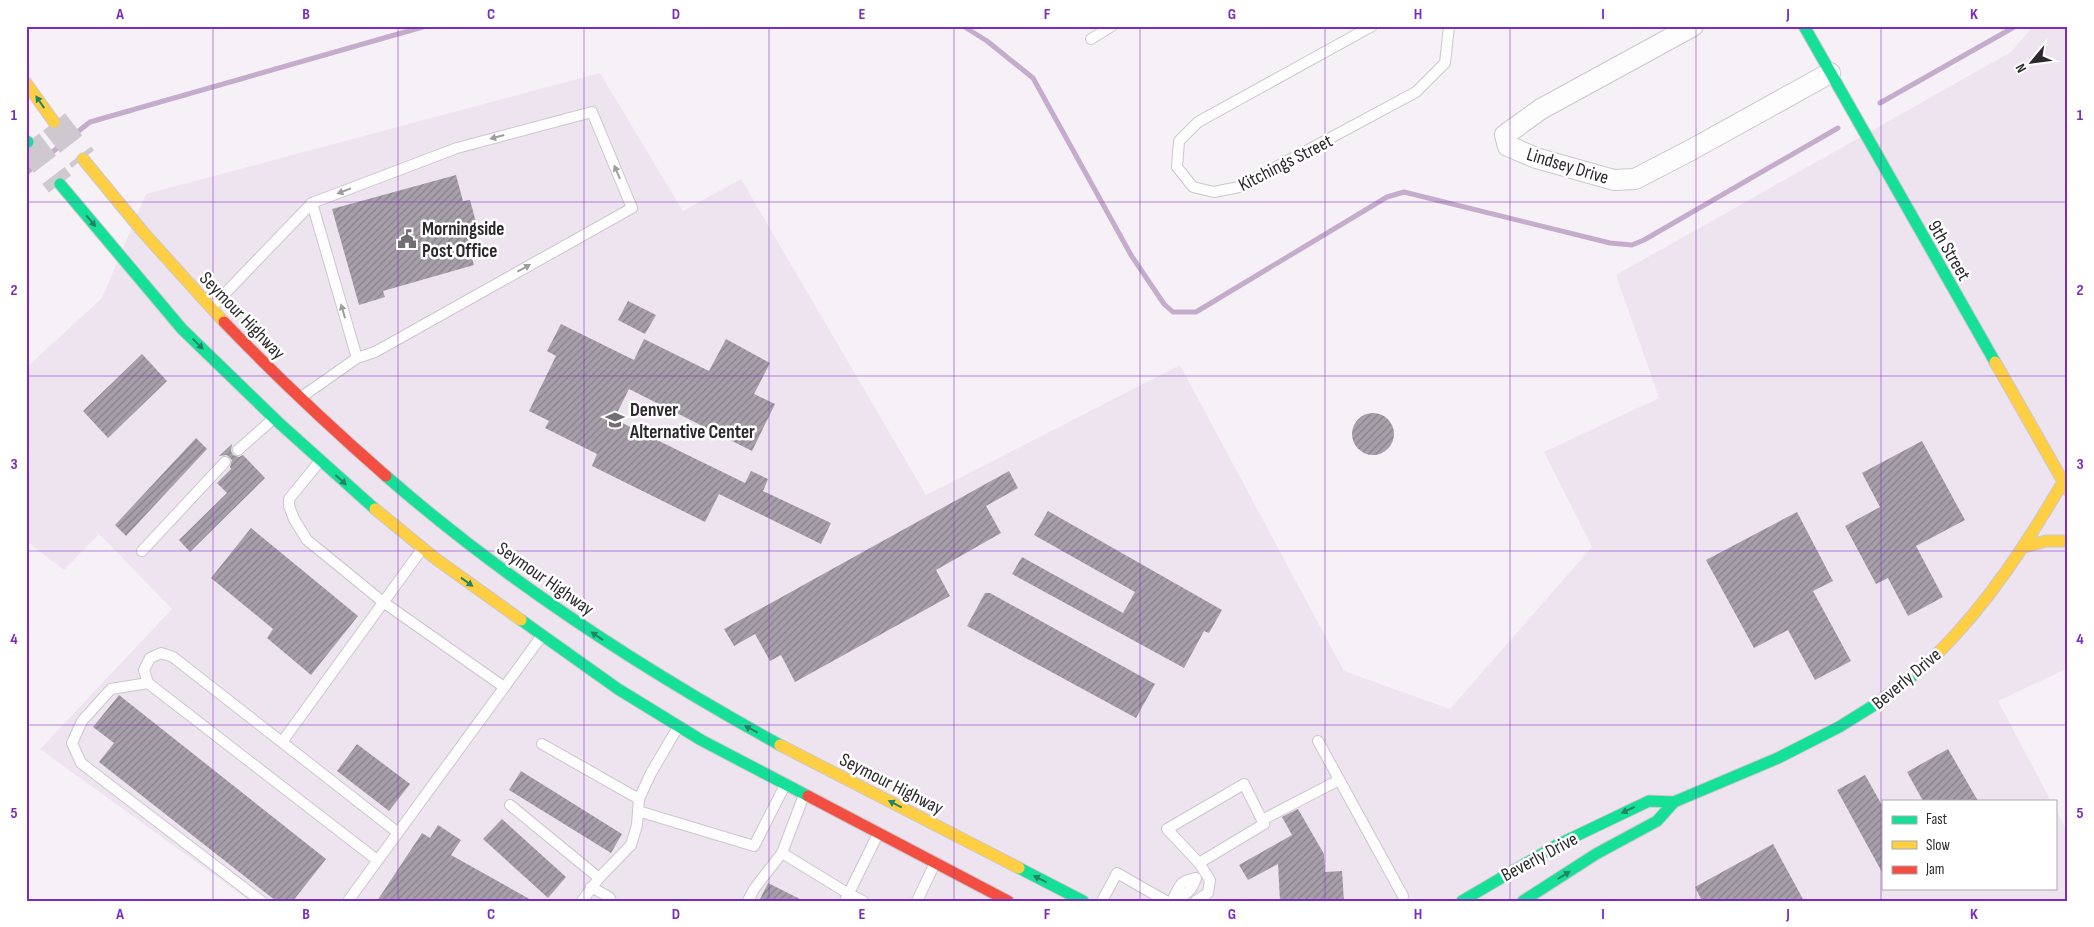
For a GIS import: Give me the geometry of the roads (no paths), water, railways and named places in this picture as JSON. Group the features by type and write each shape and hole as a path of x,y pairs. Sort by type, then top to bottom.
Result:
{"main road":[{"name":"9th Street","path":"1804,26 2066,481"},
{"path":"26,82 54,122"},
{"name":"Seymour Highway","path":"83,159 207,311 296,401 402,501 458,537 616,653 851,787 1083,901"},
{"path":"60,184 185,326 277,415 320,461 422,548 542,636 603,673 679,726 785,785 842,810 878,834 1003,900"},
{"name":"Beverly Drive","path":"1523,901 1596,854 1657,821 1674,802 1805,745 1840,727 1885,697 1925,666 1969,620 2006,575 2066,481"},
{"path":"389,521 402,501"},
{"path":"2024,548 2046,540 2068,541"},
{"name":"Beverly Drive","path":"1470,899 1557,845 1649,800 1674,802"}],"street":[{"name":"Lindsey Drive","path":"1693,26 1541,110 1506,135 1508,146 1536,158 1614,180 1635,179 1830,73"}],"lane":[{"path":"1091,39 1112,26"},
{"name":"Kitchings Street","path":"1372,26 1358,32 1198,122 1179,140 1177,167 1193,187 1214,192 1240,188 1416,92 1446,63 1449,26"},
{"path":"207,311 312,203 458,148 592,112 632,208 375,352 357,358 296,401"},
{"path":"312,203 357,358"},
{"path":"238,450 277,415"},
{"path":"320,461 289,499 289,506 294,519 307,540 383,602 504,687"},
{"path":"142,551 225,462"},
{"path":"282,742 422,548"},
{"path":"348,901 542,636"},
{"path":"377,860 148,683 144,670 150,658 161,653 173,657 397,832"},
{"path":"148,683 111,689 82,721 72,743 81,763 262,901"},
{"path":"582,901 599,878 632,845 637,825 639,799 651,773 679,726"},
{"path":"1318,741 1403,896"},
{"path":"542,744 639,799"},
{"path":"1262,820 1339,780"},
{"path":"1102,901 1117,873 1171,900 1182,897 1194,886 1200,871 1264,824 1244,784 1167,830 1200,871 1210,880 1208,893 1196,901"},
{"path":"638,811 754,846 785,785"},
{"path":"748,901 754,889 782,853 804,794"},
{"path":"510,805 599,878"},
{"path":"847,897 878,834"},
{"path":"782,853 847,897 863,901"},
{"path":"917,901 935,863"},
{"path":"591,887 609,897 612,901"}],"waterway":[{"path":"26,173 90,122 426,26"},
{"path":"963,26 987,41 1033,78 1131,255 1164,304 1173,312 1196,312 1387,197 1404,192 1610,243 1632,245 1644,240 1838,128"},
{"path":"1880,103 2016,26"}],"tunnel":[{"path":"54,122 83,159"},
{"path":"28,142 60,184"}],"place":[{"name":"Morningside Post Office","path":"407,239"},
{"name":"Denver Alternative Center","path":"615,420"}]}
